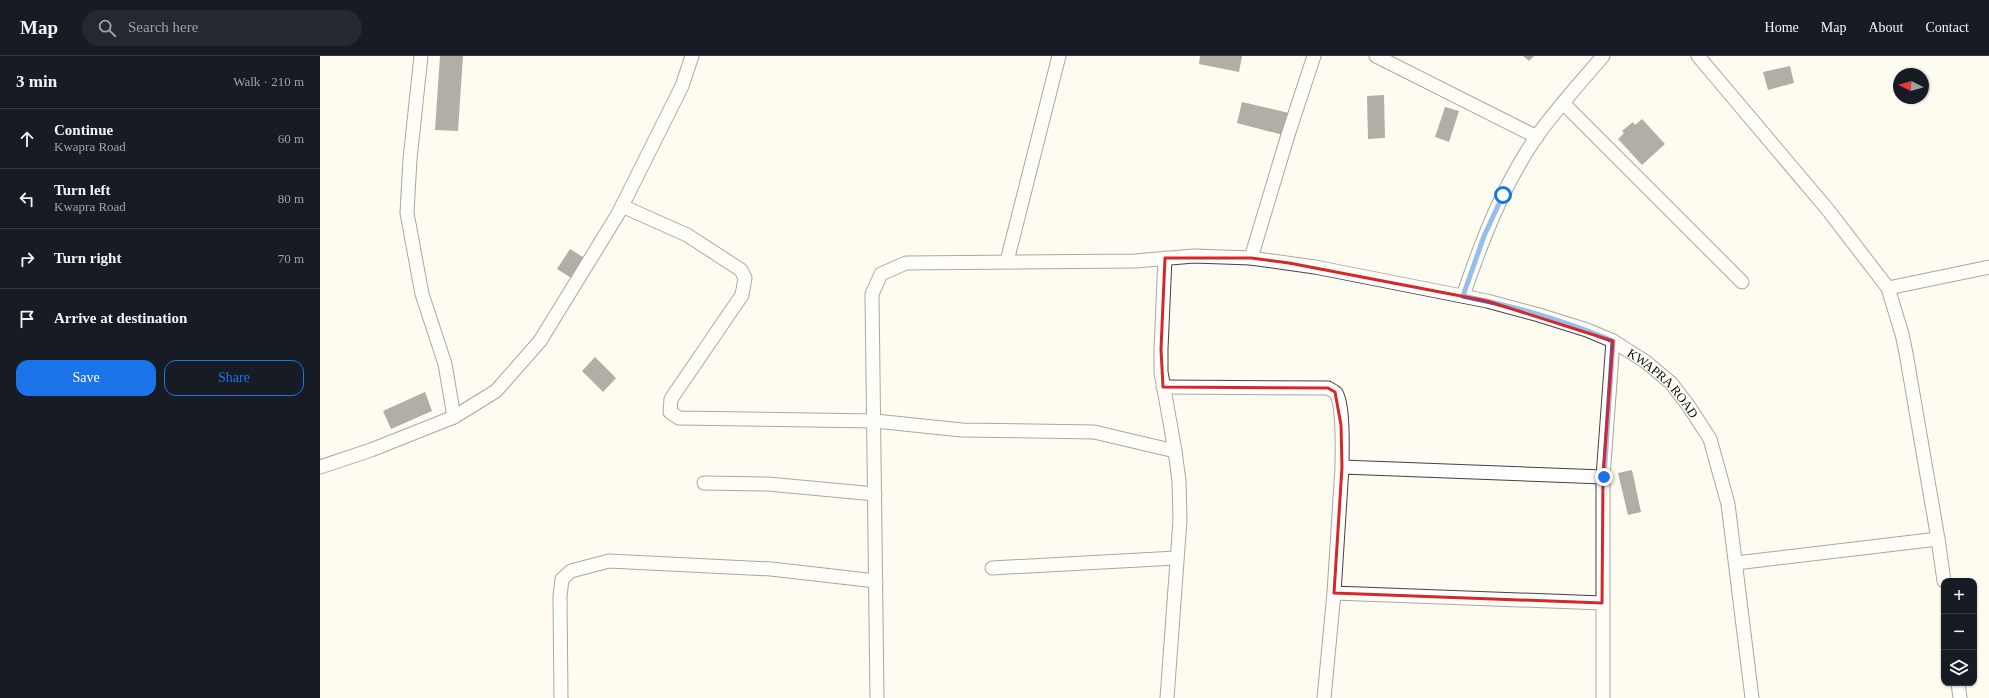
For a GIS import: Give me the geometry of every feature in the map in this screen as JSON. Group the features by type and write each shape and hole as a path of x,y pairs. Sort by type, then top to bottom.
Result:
{"street":[{"path":"421,56 410,159 407,214 422,294 445,364 454,417"},
{"path":"320,467 371,450 454,417 496,391 540,341 622,206 682,86 692,56"},
{"path":"1007,261 1059,56"},
{"path":"1251,258 1288,135 1314,56"},
{"path":"1376,56 1536,137"},
{"path":"1463,296 1484,236 1495,212 1536,137 1603,56"},
{"path":"1698,56 1828,210 1888,288 1902,334 1938,538 1944,578"},
{"path":"1564,104 1742,282"},
{"path":"622,206 687,234 741,270 745,278 742,295 671,399 670,412 679,418 875,421 962,430 1094,432 1175,451"},
{"name":"KWAPRA ROAD","path":"877,698 875,421 872,294 881,274 906,263 1135,261 1194,256 1251,258 1315,267 1463,296 1532,313 1587,330 1613,341 1646,362 1670,383 1688,405 1710,439 1728,504 1752,698"},
{"path":"1165,258 1161,349 1163,387 1180,482 1180,520 1176,558 1167,698"},
{"path":"1888,288 1989,267"},
{"path":"1603,698 1602,603 1604,477 1613,341"},
{"path":"1163,387 1328,388 1335,392 1338,400 1341,426 1342,467 1334,593 1324,698"},
{"path":"1342,467 1604,477"},
{"path":"704,483 768,484 875,494"},
{"path":"1736,563 1938,538"},
{"path":"992,568 1176,558"},
{"path":"561,698 560,596 562,579 571,571 609,561 770,570 876,581"},
{"path":"1334,593 1602,603"},
{"path":"1958,686 1960,698"}],"highlighted area":[{"path":"1165,258 1251,258 1289,263 1487,301 1613,341 1603,477 1602,603 1334,593 1342,467 1341,425 1335,392 1328,388 1163,387 1161,349"}],"building":[{"path":"440,56 463,56 458,131 435,130"},
{"path":"1200,56 1242,56 1239,72 1199,64"},
{"path":"1523,56 1534,56 1529,61"},
{"path":"1790,66 1794,83 1768,90 1763,72"},
{"path":"1384,95 1385,138 1368,139 1367,96"},
{"path":"1242,102 1289,113 1283,135 1237,123"},
{"path":"1445,107 1459,111 1449,142 1435,137"},
{"path":"1642,119 1665,144 1642,165 1618,139 1624,133 1622,131 1633,122 1635,125"},
{"path":"570,249 586,259 573,279 557,269"},
{"path":"595,357 616,378 603,392 582,371"},
{"path":"425,392 432,411 391,429 383,411"},
{"path":"1632,470 1641,512 1628,515 1618,473"}],"route":[{"path":"1503,195 1484,236 1463,296 1539,315 1587,330 1613,341 1604,477"}]}
